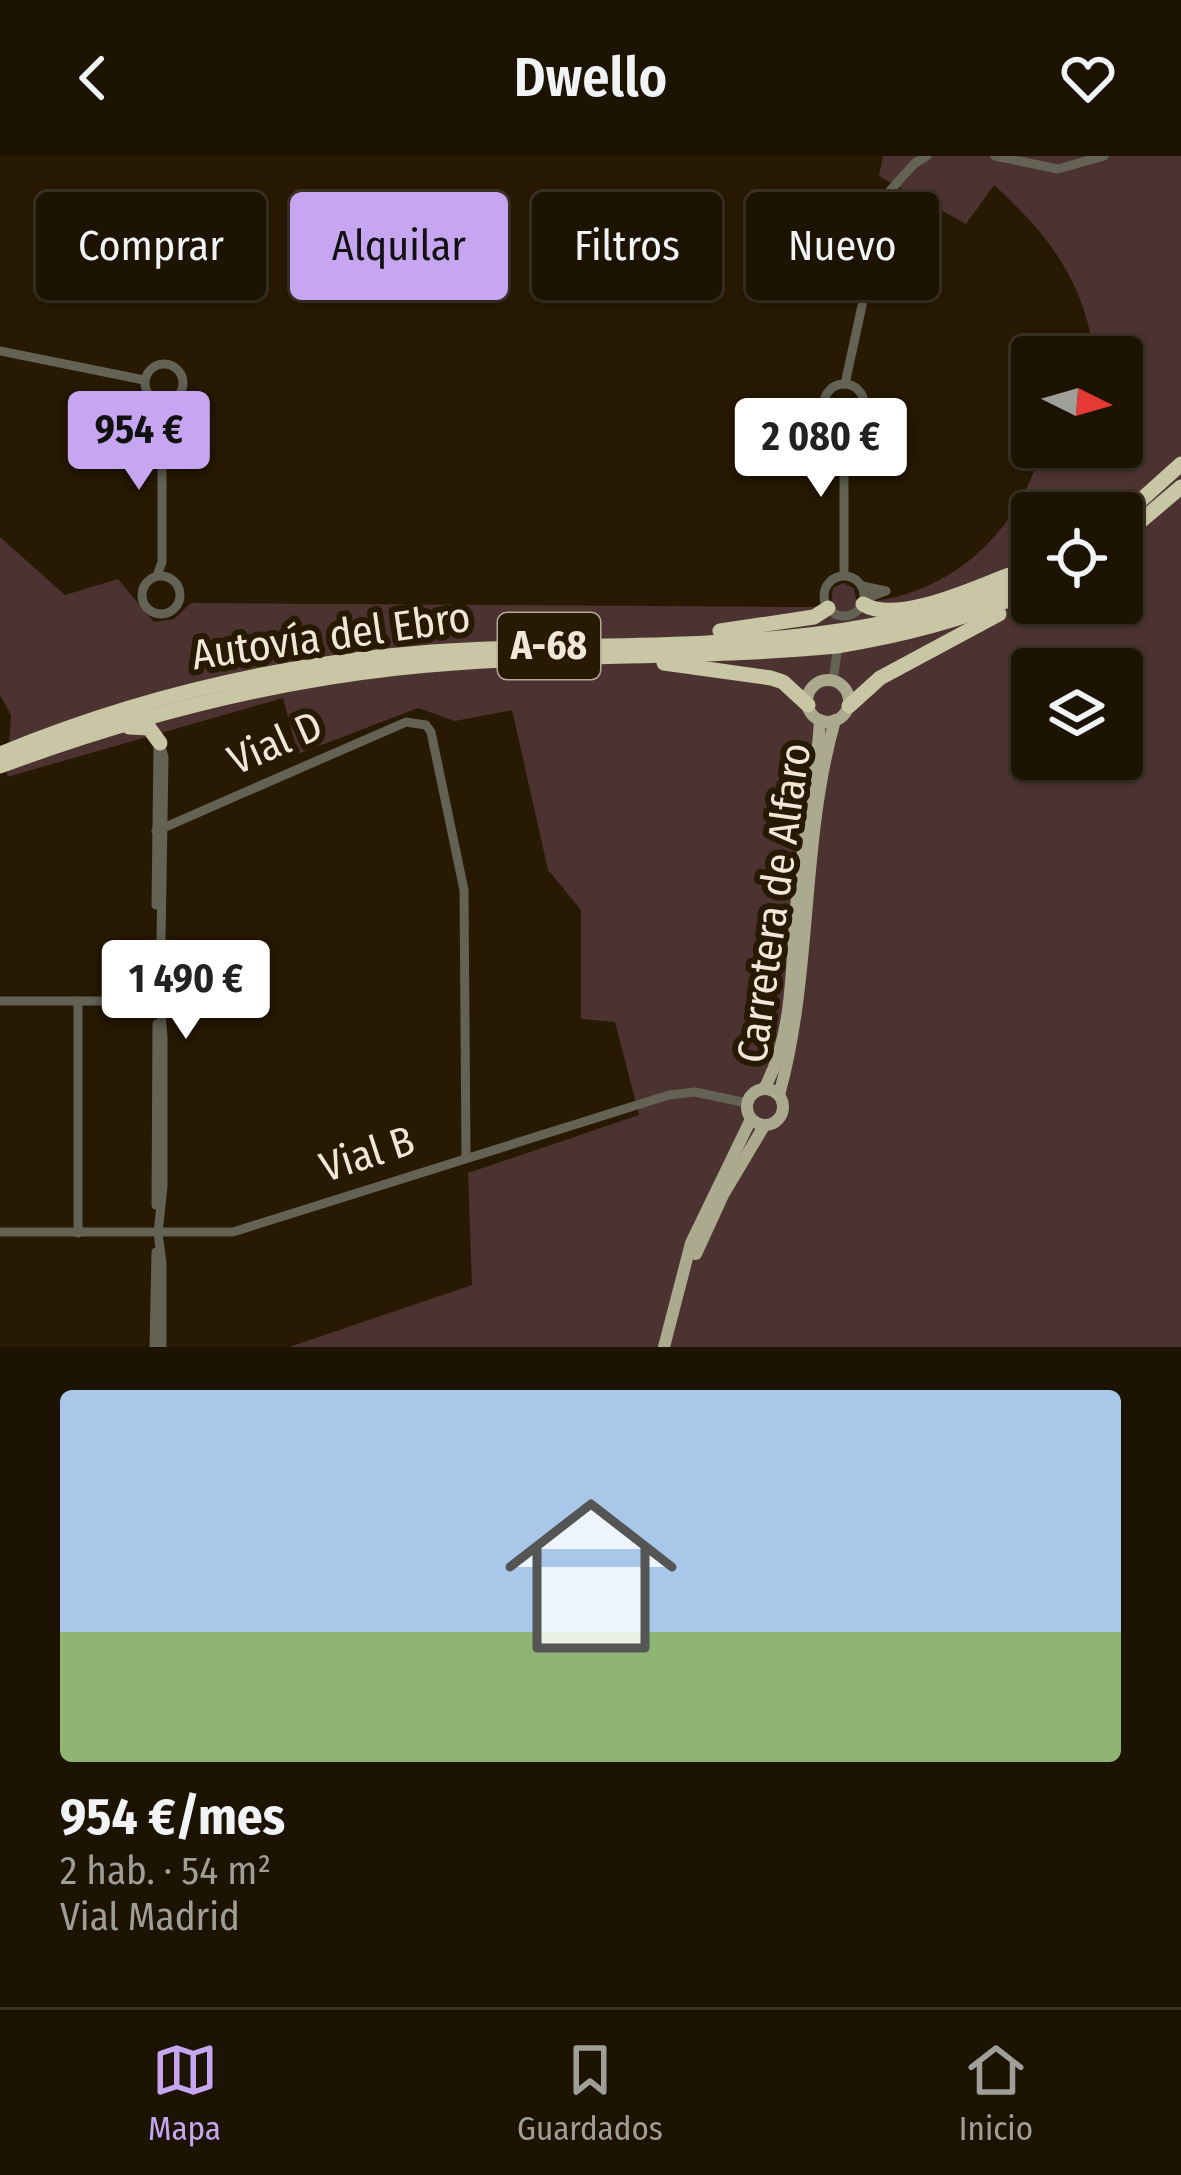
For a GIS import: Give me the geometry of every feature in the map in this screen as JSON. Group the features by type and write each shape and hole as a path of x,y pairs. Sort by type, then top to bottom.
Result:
{"highway":[{"path":"1143,498 1181,464"},
{"path":"1143,520 1181,487"},
{"path":"863,596 883,611 924,604 1011,577"},
{"name":"Autovía del Ebro","path":"853,637 923,617 1011,579"},
{"name":"Autovía del Ebro","path":"2,758 25,743 153,700 430,652 823,641 967,617 1011,601"},
{"path":"849,706 880,678 1011,606"},
{"path":"586,651 835,612"},
{"path":"586,651 771,678 783,682 808,705"},
{"path":"160,743 169,718 249,696 272,680"},
{"name":"Autovía del Ebro","path":"2,758 272,680"},
{"path":"2,758 29,761 136,726 148,728 160,743"}],"main road":[{"path":"832,680 845,688 849,706 828,720 808,705 809,692 817,682 832,680"},
{"name":"Carretera de Alfaro","path":"764,1089 778,1064 789,1007 798,890 828,720"},
{"name":"Carretera de Alfaro","path":"778,1095 799,1007 807,889 828,720"},
{"path":"764,1089 778,1095 781,1115 774,1123 757,1122 747,1103 754,1093 764,1089"},
{"name":"Carretera de Alfaro","path":"666,1347 691,1243 757,1122"}],"street":[{"path":"845,384 886,195 927,156"},
{"path":"995,156 1058,169 1104,156"},
{"path":"0,351 144,380"},
{"path":"157,577 162,562 162,423 144,380 152,367 174,367 183,386 162,423"},
{"path":"845,384 859,390 865,404 858,418 844,424 830,418 824,404 830,389 845,384"},
{"path":"154,400 170,402"},
{"path":"835,612 855,613 863,596 844,575 844,424"},
{"path":"162,562 180,597 174,610 160,615 146,608 141,594 148,580 170,578"},
{"path":"832,680 835,612 826,588 844,575"},
{"name":"Vial D","path":"160,830 406,722 422,722 431,733 464,890 466,1156"},
{"path":"158,1347 164,1037 160,830 164,757 160,743"},
{"path":"0,1001 160,1000"},
{"path":"78,1001 79,1233"},
{"name":"Vial B","path":"0,1232 233,1232 669,1095 720,1095 747,1103"}],"shaded area":[{"path":"883,156 1181,156 1181,1347 289,1347 472,1285 468,1173 639,1115 615,1022 581,1019 581,910 548,870 512,710 455,721 418,708 298,754 283,698 7,777 11,715 0,695 0,537 65,595 118,579 154,622 174,619 191,603 814,607 831,605 833,588 843,583 854,588 857,603 922,588 975,555 1011,514 1011,624 1143,624 1143,492 1024,492 1035,468 1143,468 1143,336 1091,336 1061,261 994,185 966,224 939,209 939,192 908,192 879,176"}]}
